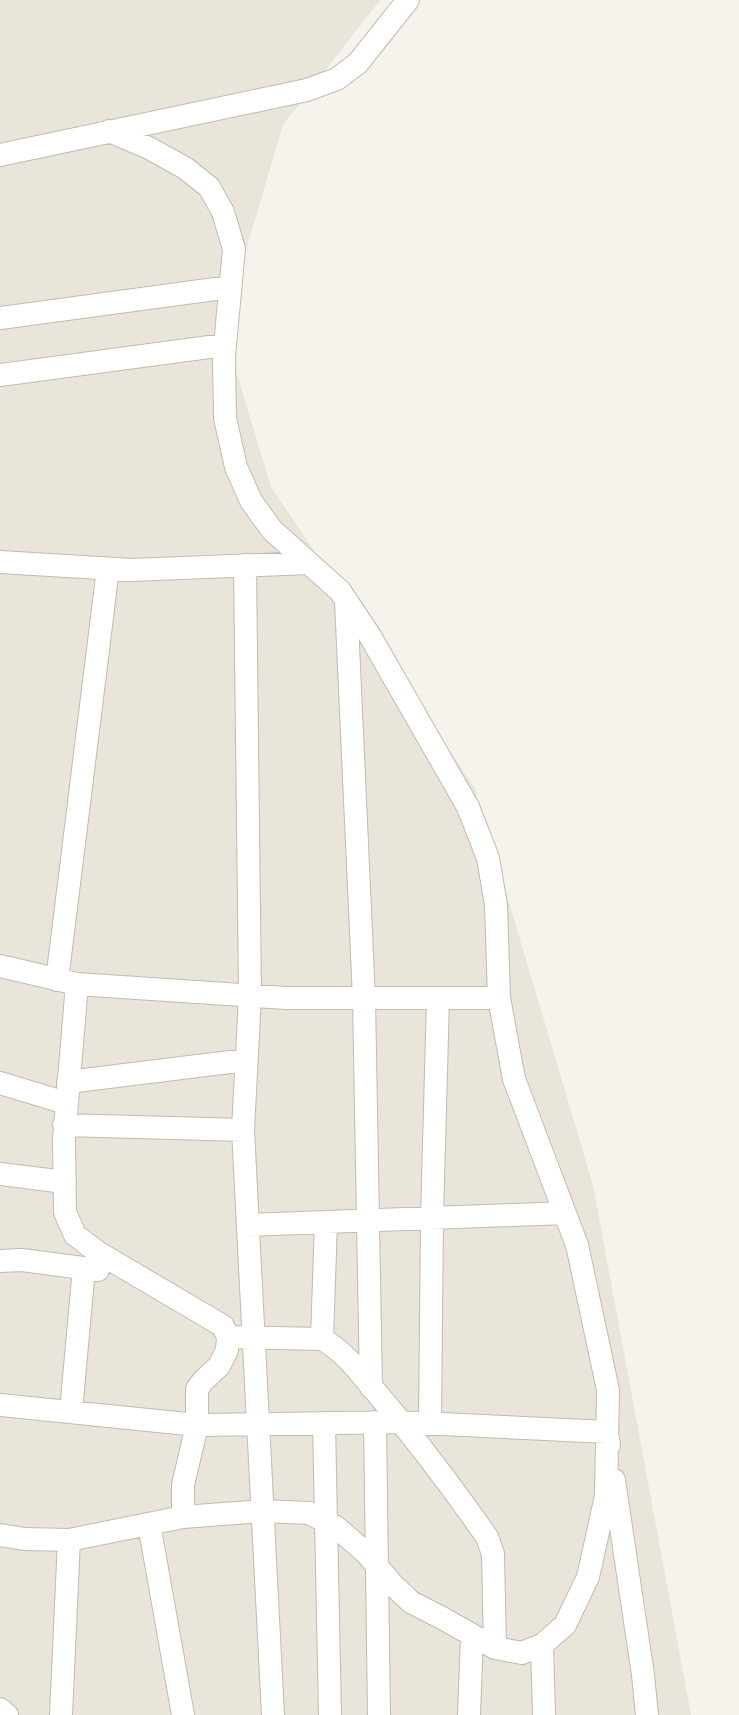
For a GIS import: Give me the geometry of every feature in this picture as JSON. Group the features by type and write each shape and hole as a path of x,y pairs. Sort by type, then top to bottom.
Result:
{"street":[{"path":"0,155 307,90 337,79 358,63 408,0"},
{"path":"0,1535 25,1539 69,1540 183,1517 262,1511 309,1513 336,1527 366,1553 411,1602 444,1618 495,1648 522,1653 542,1645 565,1625 588,1578 606,1496 608,1390 577,1245 514,1079 499,998 496,905 488,858 468,807 370,636 340,591 272,530 251,501 236,466 225,418 224,345 234,249 223,212 209,187 185,168 149,148 109,131"},
{"path":"0,318 230,287"},
{"path":"0,375 224,345"},
{"path":"0,562 132,570 309,562"},
{"path":"245,565 250,996 243,1130 273,1715"},
{"path":"108,569 67,982 68,1082 64,1125 65,1212 75,1235 99,1253 224,1326 228,1337 228,1350 219,1366 203,1381 198,1389 197,1425 183,1485 183,1517"},
{"path":"346,600 364,998 371,1387"},
{"path":"0,966 67,982 250,996 286,998 499,998"},
{"path":"430,1423 432,1218 438,998"},
{"path":"68,1082 246,1060"},
{"path":"0,1083 66,1103"},
{"path":"64,1125 243,1130"},
{"path":"0,1174 65,1182"},
{"path":"248,1225 565,1213"},
{"path":"322,1340 326,1222"},
{"path":"0,1261 22,1260 138,1275"},
{"path":"71,1411 84,1268"},
{"path":"228,1337 322,1340 339,1350 371,1387 400,1422 487,1537 493,1554 495,1648"},
{"path":"0,1405 71,1411 197,1425 400,1422 608,1432"},
{"path":"375,1422 379,1715"},
{"path":"324,1423 330,1715"},
{"path":"608,1432 642,1668 647,1715"},
{"path":"149,1524 183,1715"},
{"path":"61,1715 69,1540"},
{"path":"469,1715 472,1635"},
{"path":"542,1645 544,1715"},
{"path":"0,1709 7,1715"}],"shaded area":[{"path":"0,0 380,0 283,125 223,328 271,487 475,788 593,1185 691,1715 0,1715"}]}
